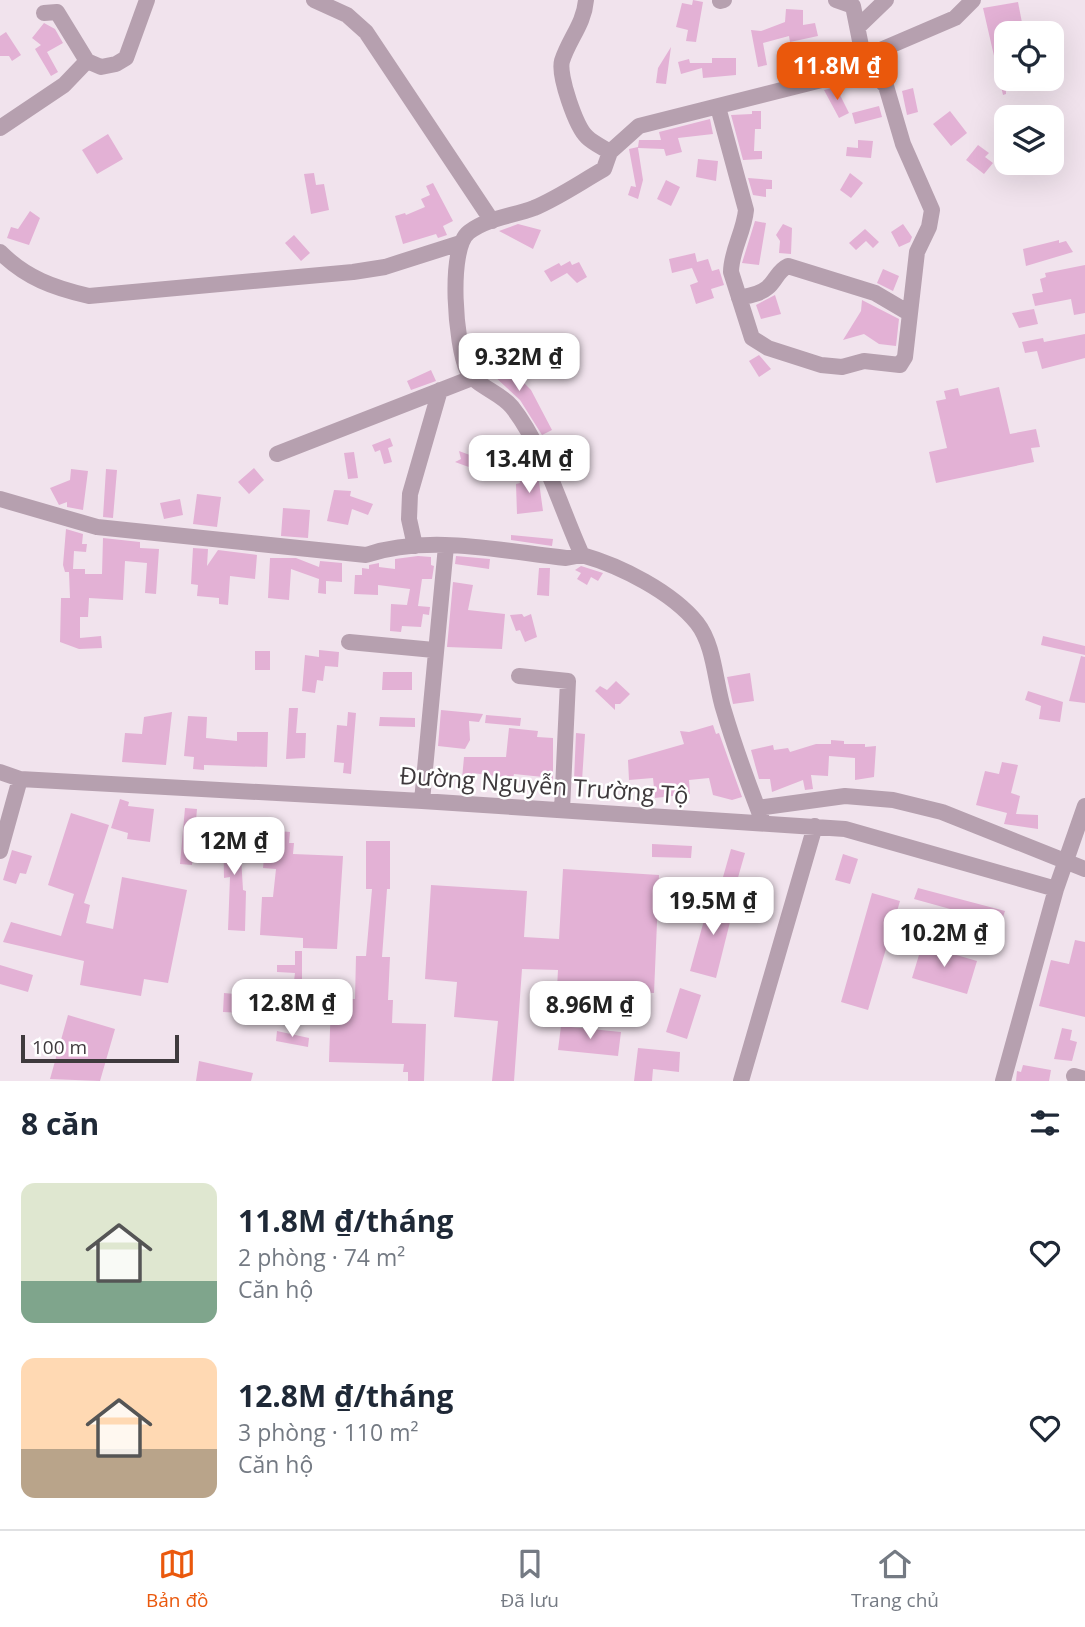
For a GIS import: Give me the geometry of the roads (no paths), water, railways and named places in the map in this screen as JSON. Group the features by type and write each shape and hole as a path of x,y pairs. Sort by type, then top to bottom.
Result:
{"street":[{"path":"44,13 57,12 88,61 101,67 116,64 126,58 147,0"},
{"path":"314,0 347,15 366,32 492,221"},
{"path":"586,0 579,30 561,64 562,76 578,124 587,137 610,152"},
{"path":"718,107 746,210 744,227 731,263 738,298 752,338 758,343 827,366 842,367 864,361 900,365 905,357 917,252 933,217 932,210 903,144 886,86 876,73 862,63 859,26 853,6 836,0"},
{"path":"859,26 886,0"},
{"path":"582,555 533,443 513,408 498,393 472,378 463,357 455,264 460,243 470,232 492,221 535,207 604,169 610,152 639,126 718,107 862,63 955,18 974,0"},
{"path":"0,128 64,85 88,61"},
{"path":"0,252 36,280 55,288 89,296 353,272 385,267 460,243"},
{"path":"738,298 762,292 782,269 788,267 875,293 909,313"},
{"path":"277,454 472,378"},
{"path":"415,546 409,519 410,494 440,390"},
{"path":"0,499 97,527 366,555 387,548 415,546 446,546 566,558 582,555 640,580 671,600 698,624 706,641 723,709 760,815 845,796 893,800 942,812 1085,869"},
{"path":"422,801 434,650 446,546"},
{"path":"349,642 434,650"},
{"path":"519,676 564,679 569,684 562,810"},
{"name":"Đường Nguyễn Trường Tộ","path":"0,772 20,779 562,810 760,815 845,829 1056,888"},
{"path":"0,851 20,779"},
{"path":"1003,1081 1056,888 1085,806"},
{"path":"741,1081 815,826"}]}
